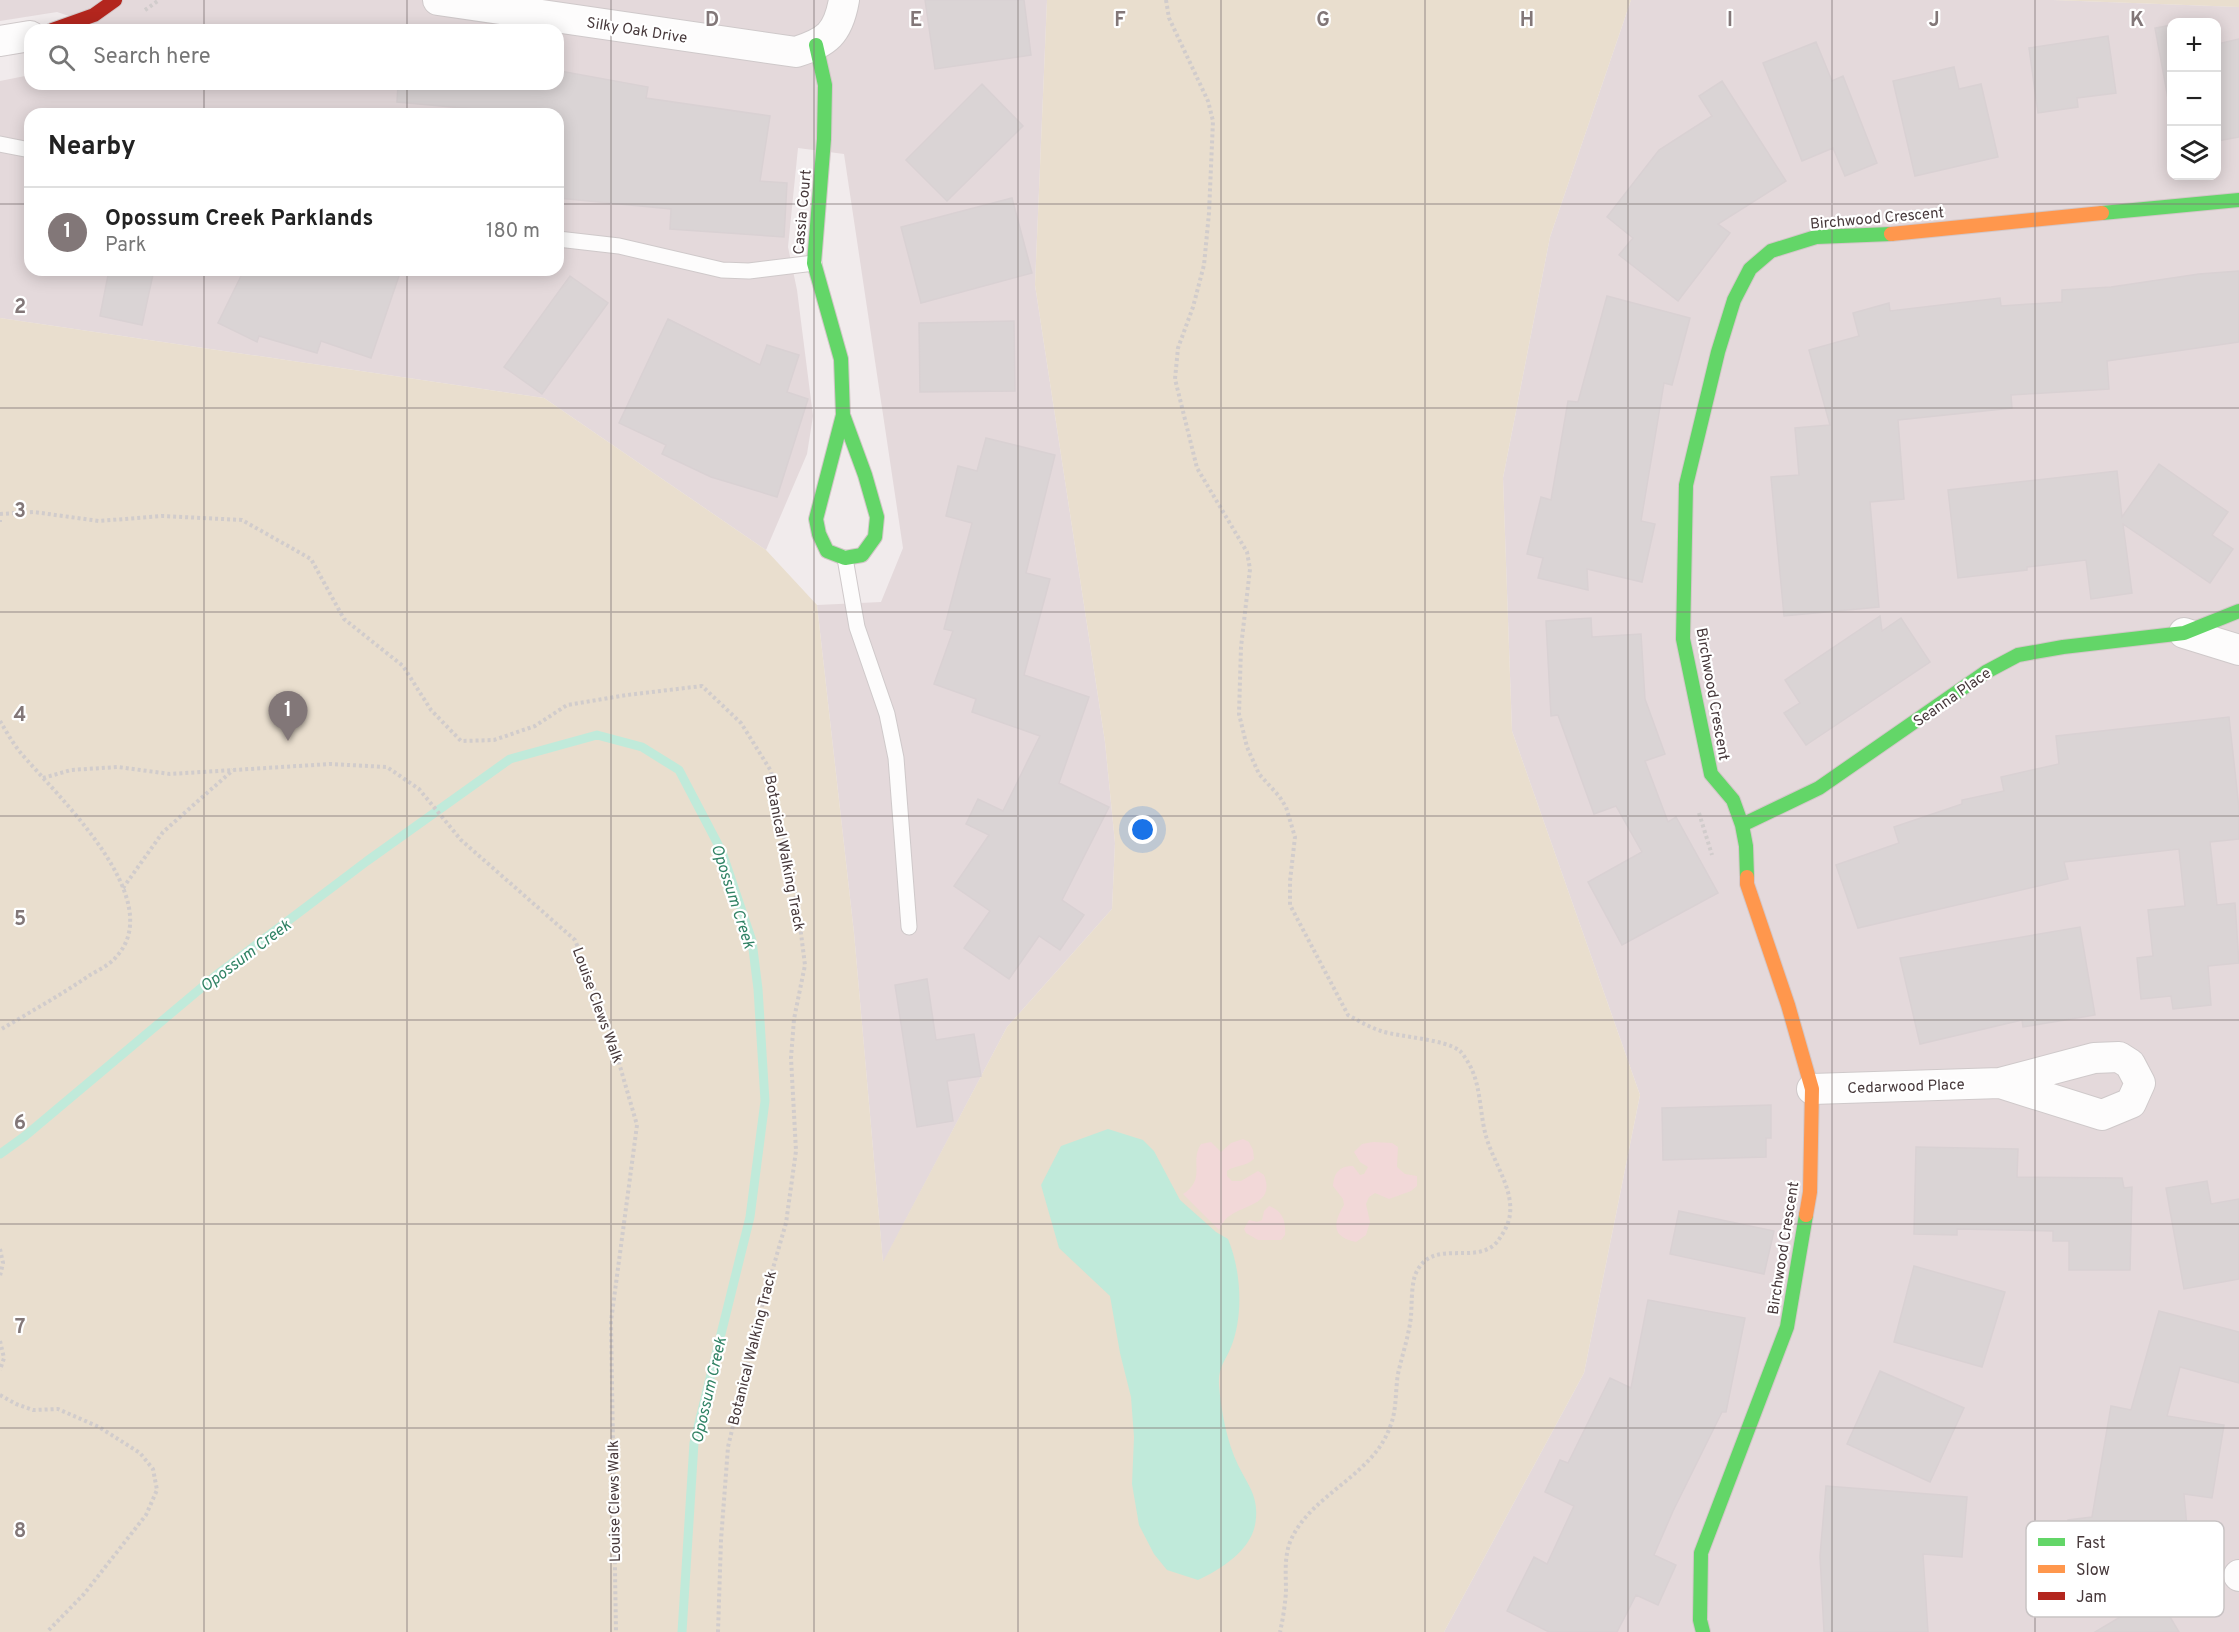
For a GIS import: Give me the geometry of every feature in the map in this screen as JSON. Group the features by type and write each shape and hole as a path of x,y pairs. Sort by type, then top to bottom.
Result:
{"street":[{"path":"69,24 94,15 115,0"},
{"name":"Silky Oak Drive","path":"438,0 773,50 796,52 816,45"},
{"path":"816,45 829,36 840,20 844,0"},
{"path":"0,41 24,37"},
{"name":"Cassia Court","path":"816,45 825,85 824,139 814,263 841,359 843,415 816,519 819,534 827,551 845,558 862,555 875,537 877,517 865,475 843,415"},
{"name":"Birchwood Crescent","path":"1703,1632 1700,1620 1701,1553 1787,1327 1810,1192 1812,1089 1788,1005 1747,884 1746,846 1742,825 1732,800 1711,774 1683,639 1686,485 1718,352 1734,300 1750,269 1771,251 1816,237 1867,236 2239,200"},
{"name":"Seanna Place","path":"1742,825 1819,788 1986,672 2018,655 2063,647 2184,633 2239,611"},
{"name":"Seanna Place","path":"2184,633 2239,650"},
{"name":"Cedarwood Place","path":"1812,1089 2000,1083"}],"lane":[{"path":"0,144 24,149"},
{"path":"564,240 620,246 722,270 749,271 814,263"},
{"path":"845,558 857,627 887,714 896,758 909,927"}],"path":[{"path":"1166,0 1169,18 1208,101 1213,121 1204,265 1193,307 1178,348 1175,379 1197,468 1247,552 1251,569 1241,646 1239,714 1254,765 1286,807 1295,837 1290,905 1348,1015 1382,1032 1440,1044 1460,1051 1472,1071 1486,1137 1508,1193 1510,1214 1504,1233 1485,1252 1440,1253 1428,1258 1416,1272 1411,1319 1398,1376 1396,1406 1390,1427 1377,1451 1342,1486 1318,1505 1301,1523 1290,1543 1285,1564 1286,1593 1280,1632"},
{"name":"Botanical Walking Track","path":"0,514 34,512 99,521 162,516 242,520 311,559 344,619 403,666 431,710 461,741 494,740 535,726 567,705 702,686 741,723 771,771 797,902 805,965 794,1019 791,1058 796,1151 786,1223 758,1320 728,1447 720,1551 718,1632"},
{"path":"0,721 18,749 74,812 119,876 128,901 130,925 127,940 116,958 0,1030"},
{"name":"Louise Clews Walk","path":"43,778 71,770 118,767 170,774 330,764 387,767 419,789 461,840 575,940 606,1018 637,1125 611,1321 616,1632"},
{"path":"123,888 163,831 233,770"},
{"path":"1698,810 1712,856"},
{"path":"0,1249 3,1263 0,1276"},
{"path":"0,1341 4,1358 0,1370"},
{"path":"0,1395 33,1410 58,1409 99,1427 140,1454 153,1470 157,1490 146,1515 91,1585 47,1632"}],"shaded area":[{"path":"0,0 1047,0 1035,285 1105,742 1115,843 1112,909 1007,1027 883,1263 854,933 817,605 881,602 903,548 844,154 798,148 788,247 797,290 813,416 807,454 766,550 544,398 0,318 0,81 24,76 24,90 564,90 564,24 93,24 57,12 0,21"},
{"path":"1047,0 1631,0 1550,237 1503,478 1512,731 1640,1095 1584,1373 1444,1632 0,1632 0,318 544,398 766,550 817,605 854,933 883,1262 1007,1027 1112,909 1115,843 1105,742 1035,285"},
{"path":"1631,0 2053,0 2239,7 2239,1632 1444,1632 1584,1373 1640,1095 1512,731 1503,478 1550,237"},
{"path":"2053,0 2239,0 2239,7"},
{"path":"1108,1129 1143,1140 1154,1151 1180,1200 1216,1232 1228,1239 1236,1264 1239,1293 1238,1321 1231,1347 1221,1369 1219,1385 1223,1416 1234,1456 1255,1500 1255,1525 1241,1551 1224,1565 1198,1580 1167,1570 1154,1554 1139,1525 1132,1484 1134,1437 1131,1397 1120,1353 1110,1296 1059,1248 1041,1185 1061,1146"}],"sand":[{"path":"1243,1139 1249,1142 1254,1159 1227,1171 1227,1176 1232,1181 1241,1181 1258,1171 1264,1175 1266,1192 1258,1201 1227,1218 1219,1230 1183,1194 1194,1182 1196,1158 1201,1144 1211,1142 1221,1152 1231,1143"},
{"path":"1392,1143 1398,1147 1397,1167 1405,1174 1417,1176 1417,1186 1411,1191 1389,1199 1375,1193 1369,1197 1366,1204 1370,1222 1366,1235 1356,1242 1338,1233 1336,1223 1344,1205 1343,1199 1333,1186 1336,1174 1344,1167 1353,1166 1360,1175 1364,1174 1368,1167 1360,1162 1354,1152 1362,1144"},
{"path":"1269,1206 1278,1211 1284,1221 1285,1235 1281,1240 1258,1240 1246,1233 1244,1229 1249,1220 1257,1222 1262,1220 1264,1211"}],"building":[{"path":"925,0 1024,0 1031,55 935,69"},
{"path":"2167,26 2167,93 2155,28"},
{"path":"2108,36 2116,93 2077,98 2078,107 2038,113 2029,48"},
{"path":"2239,39 2239,137 2221,140 2221,72 2221,43"},
{"path":"1816,42 1832,81 1843,76 1877,163 1845,176 1833,148 1802,161 1763,63"},
{"path":"1954,67 1959,89 1981,84 1998,157 1915,176 1893,81"},
{"path":"564,72 648,87 646,98 770,116 760,181 787,183 784,237 670,229 671,209 564,199 564,108 462,108 397,102 398,90 564,90"},
{"path":"1722,81 1786,181 1718,224 1730,233 1678,301 1619,255 1633,238 1607,217 1659,150 1712,116 1699,96"},
{"path":"982,84 1023,126 947,201 906,160"},
{"path":"1012,198 1032,273 921,303 901,227"},
{"path":"2239,271 2239,342 2107,361 2109,389 2011,395 2012,408 1898,420 1904,499 1870,502 1879,607 1784,616 1771,477 1799,475 1795,428 1830,425 1809,350 1859,336 1853,313 1889,303 1890,311 2000,298 2001,306 2062,302 2062,290 2111,287 2199,274"},
{"path":"108,276 153,276 142,325 100,316"},
{"path":"241,276 399,276 371,358 321,341 317,353 259,336 257,342 218,323"},
{"path":"570,276 608,303 542,394 504,367"},
{"path":"1607,296 1690,318 1672,385 1664,383 1641,521 1655,524 1642,582 1587,569 1588,590 1538,578 1543,558 1527,554 1541,497 1551,500 1568,401 1578,402"},
{"path":"668,319 760,365 767,345 799,355 787,392 808,399 777,497 711,477 662,454 666,445 619,423"},
{"path":"1014,321 1015,391 920,392 919,323"},
{"path":"986,438 1055,455 1026,573 1050,579 1024,675 1089,697 1059,783 1109,807 1062,900 1084,915 1060,950 1039,936 1009,979 964,948 990,911 954,886 989,835 966,824 978,799 1003,811 1040,736 972,712 976,699 934,684 953,631 944,629 972,523 946,516 958,466 977,471"},
{"path":"2159,464 2228,512 2212,535 2233,549 2210,583 2123,524 2132,593 2091,599 2086,560 1958,578 1948,490 2117,471 2122,517"},
{"path":"1880,616 1882,631 1901,618 1930,662 1806,745 1784,713 1800,703 1785,680"},
{"path":"1591,618 1592,637 1641,634 1645,699 1665,754 1645,761 1668,822 1676,817 1718,893 1622,945 1588,882 1642,852 1616,806 1594,814 1558,715 1551,716 1546,621"},
{"path":"2229,717 2239,808 2239,839 2210,842 2217,905 2235,903 2239,963 2208,966 2211,1005 2173,1009 2171,996 2141,999 2137,958 2153,956 2148,910 2185,906 2179,849 2064,862 2068,879 1858,928 1836,865 1899,843 1894,827 1962,804 1962,800 2004,791 2001,777 2059,764 2056,736"},
{"path":"2080,927 2095,1015 2023,1027 2022,1020 1920,1044 1900,958"},
{"path":"927,979 936,1040 974,1034 981,1076 947,1081 953,1121 917,1127 895,985"},
{"path":"1771,1105 1771,1138 1766,1138 1766,1157 1663,1160 1662,1108"},
{"path":"1916,1147 2018,1149 2017,1177 2122,1178 2124,1188 2132,1187 2130,1270 2069,1270 2069,1241 2053,1241 2053,1231 1957,1229 1957,1235 1914,1234"},
{"path":"2207,1181 2211,1204 2239,1199 2239,1279 2184,1289 2166,1188"},
{"path":"1679,1211 1774,1231 1764,1274 1670,1254"},
{"path":"1914,1266 2005,1292 1982,1367 1894,1342"},
{"path":"1648,1300 1745,1318 1726,1412 1722,1412 1654,1555 1676,1565 1658,1605 1636,1595 1617,1632 1549,1632 1507,1611 1534,1557 1547,1564 1574,1506 1545,1492 1560,1460 1568,1463 1610,1378 1631,1388"},
{"path":"2159,1311 2239,1332 2239,1383 2180,1367 2167,1416 2224,1425 2212,1498 2184,1494 2186,1521 2068,1521 2092,1517 2111,1406 2131,1410"},
{"path":"1880,1371 1964,1408 1930,1482 1847,1444"},
{"path":"1826,1486 1967,1497 1962,1557 1923,1554 1928,1632 1824,1632 1820,1556"},
{"path":"2120,1617 2170,1617 2179,1632 2095,1632"}],"waterway":[{"name":"Opossum Creek","path":"0,1154 25,1136 219,973 367,861 510,759 597,735 642,747 679,770 722,852 752,941 758,989 765,1101 750,1217 694,1443 682,1632"}],"traffic: fast":[{"path":"816,45 825,85 824,139 814,263 841,359 843,415 865,475 877,517 875,537 862,555 845,558 827,551 819,534 816,519 843,415"},
{"path":"2102,213 2239,200"},
{"path":"1747,877 1746,846 1742,825 1733,800 1711,774 1683,639 1686,485 1718,352 1734,300 1750,269 1771,251 1816,237 1891,234"},
{"path":"1742,825 1819,788 1986,672 2018,655 2063,647 2184,633 2239,611"},
{"path":"1703,1632 1700,1620 1701,1553 1787,1327 1806,1215"}],"traffic: slow":[{"path":"1891,234 2102,213"},
{"path":"1747,877 1747,884 1788,1005 1812,1089 1810,1192 1806,1215"}],"traffic: jam":[{"path":"69,24 94,15 115,0"}],"place":[{"name":"Opossum Creek Parklands","path":"288,741"}]}
